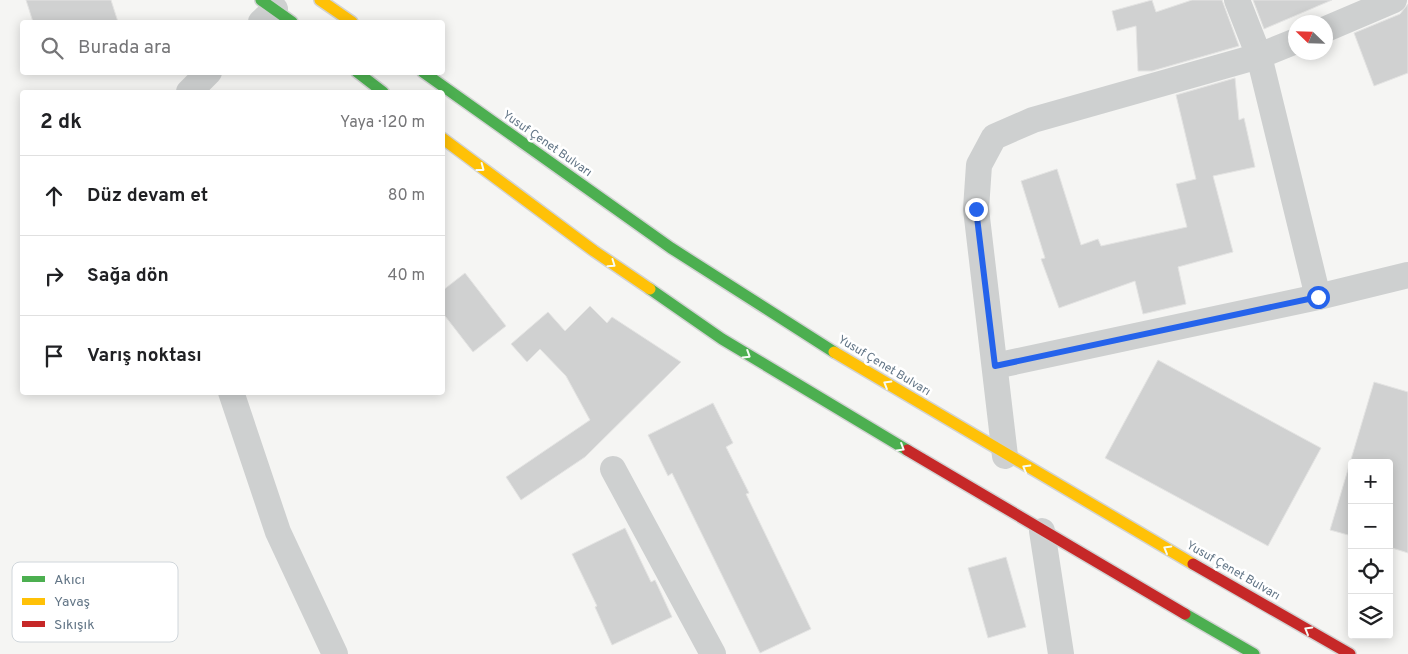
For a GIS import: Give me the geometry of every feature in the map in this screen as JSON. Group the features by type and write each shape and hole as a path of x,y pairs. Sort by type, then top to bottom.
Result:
{"highway":[{"path":"320,0 349,20"},
{"path":"362,75 380,90"},
{"name":"Yusuf Çenet Bulvarı","path":"427,75 706,271 815,340 1006,456 1350,654"},
{"path":"445,140 586,246 722,339 1042,531 1254,654"}],"street":[{"path":"1237,0 1259,56 1318,297"},
{"path":"1333,26 1394,0"},
{"path":"1006,456 976,209 979,165 994,138 1033,120 1259,56 1288,44"},
{"path":"191,90 206,75"},
{"path":"995,366 1318,297 1408,275"},
{"path":"232,395 278,532 335,654"},
{"path":"613,469 713,654"},
{"path":"1042,531 1061,654"}],"building":[{"path":"26,0 111,0 117,20 32,20"},
{"path":"1152,0 1156,12 1192,0 1222,0 1239,46 1152,71 1138,71 1136,26 1117,31 1112,11"},
{"path":"1253,0 1332,0 1297,15 1288,15 1288,19 1264,29"},
{"path":"1408,4 1408,73 1374,86 1354,33 1400,14"},
{"path":"1235,78 1239,120 1244,118 1255,167 1213,176 1233,252 1178,267 1186,304 1143,314 1135,281 1059,308 1041,259 1045,258 1021,181 1057,169 1081,245 1098,239 1101,246 1187,227 1176,184 1196,179 1176,95"},
{"path":"465,273 506,326 473,352 445,316 445,289"},
{"path":"590,306 607,323 612,317 681,362 585,457 521,500 506,477 590,420 566,376 540,349 527,362 511,344 548,312 565,331"},
{"path":"1158,360 1321,448 1268,546 1105,458"},
{"path":"1374,382 1408,392 1408,553 1393,548 1393,459 1351,459"},
{"path":"713,403 733,443 726,447 749,493 746,494 811,629 760,653 672,473 668,476 648,435"},
{"path":"1348,469 1348,535 1330,530"},
{"path":"625,528 651,582 655,580 672,617 612,645 595,607 597,606 572,554"},
{"path":"1006,557 1026,627 988,638 968,568"}],"traffic: fast":[{"path":"261,0 289,20"},
{"path":"361,75 380,90"},
{"path":"427,75 671,248 834,352"},
{"path":"650,289 722,339 907,450"},
{"path":"1185,614 1254,654"}],"traffic: slow":[{"path":"320,0 349,20"},
{"path":"445,140 594,251 650,289"},
{"path":"834,352 1193,564"}],"traffic: jam":[{"path":"907,450 1185,614"},
{"path":"1193,564 1350,654"}],"route":[{"path":"976,209 995,366 1318,297"}]}
